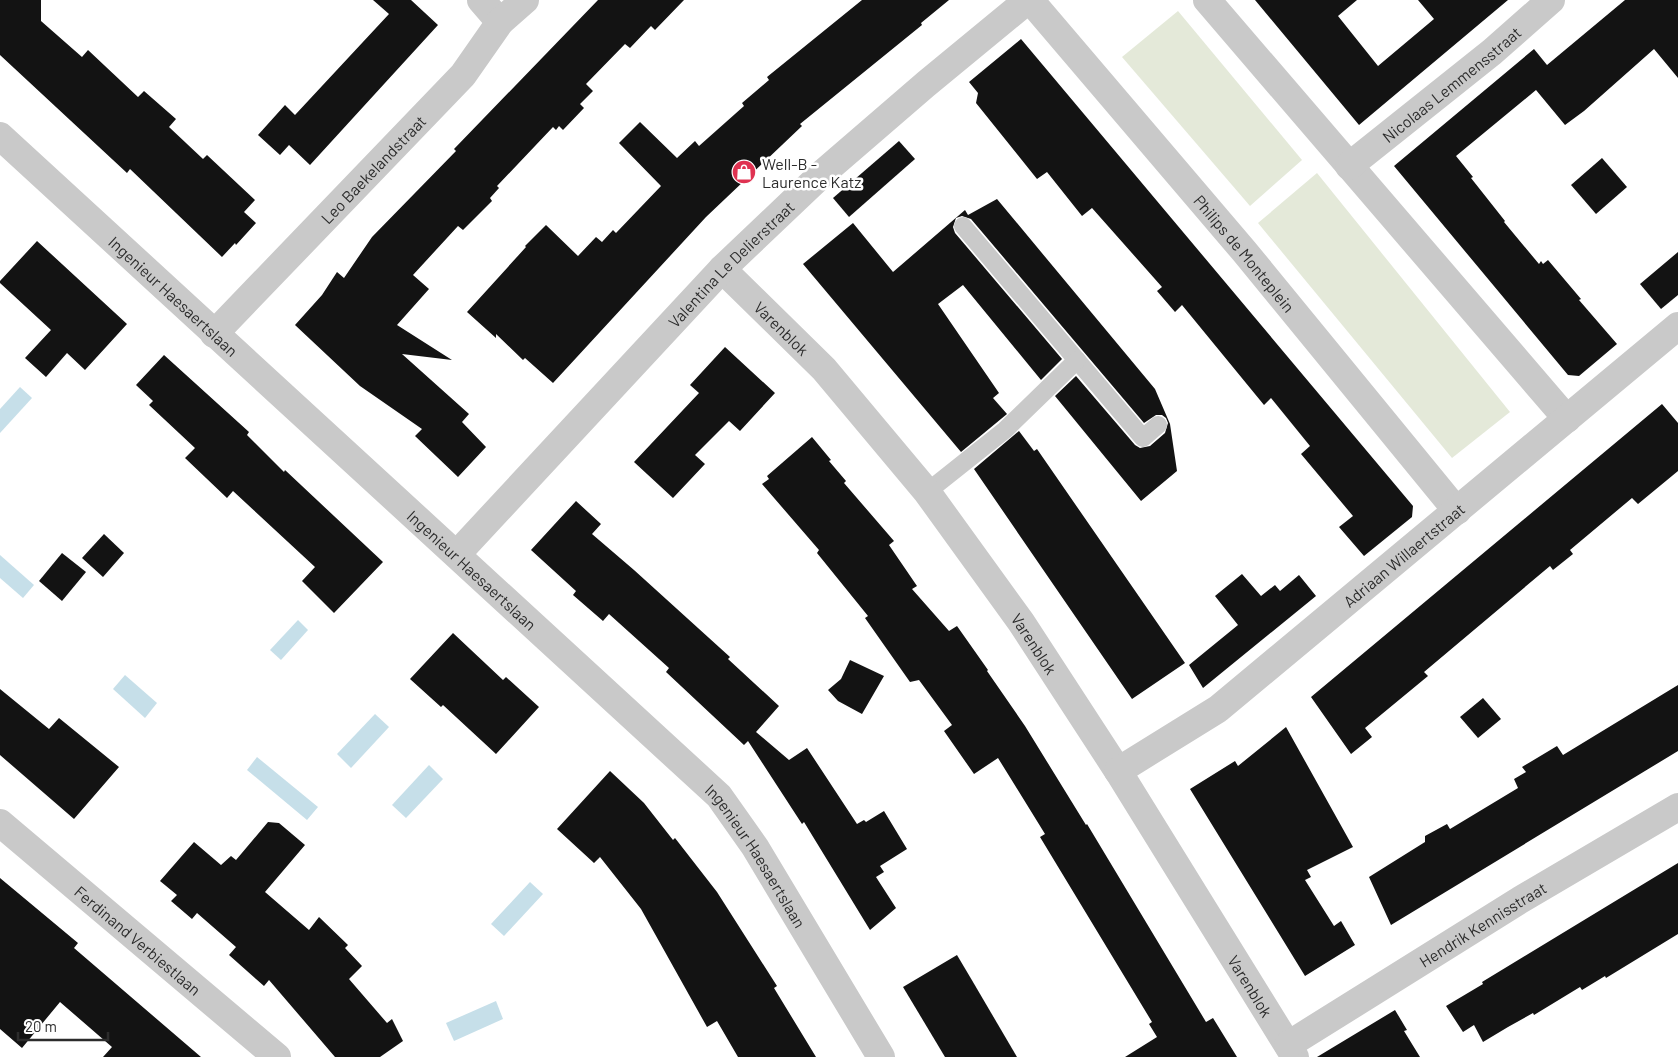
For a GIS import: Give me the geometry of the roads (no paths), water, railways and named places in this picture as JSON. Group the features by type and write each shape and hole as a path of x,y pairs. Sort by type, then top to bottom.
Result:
{"street":[{"path":"481,0 500,22"},
{"name":"Leo Baekelandstraat","path":"214,334 463,75 500,22 525,0"},
{"name":"Valentina Le Delierstraat","path":"457,554 722,269 824,172 926,84 1029,0"},
{"name":"Philips de Monteplein","path":"1029,0 1244,251 1457,511"},
{"path":"1207,0 1567,419"},
{"name":"Nicolaas Lemmensstraat","path":"1349,166 1492,52 1552,0"},
{"name":"Ingenieur Haesaertslaan","path":"0,136 719,796 755,847 881,1057"},
{"name":"Varenblok","path":"722,269 824,368 927,492 1021,622 1118,771 1292,1051"},
{"name":"Adriaan Willaertstraat","path":"1118,771 1218,709 1678,326"},
{"name":"Hendrik Kennisstraat","path":"1292,1051 1520,900 1678,807"},
{"name":"Ferdinand Verbiestlaan","path":"0,823 277,1057"}],"lane":[{"path":"963,226 1143,438 1158,425"},
{"path":"927,492 1005,430 1077,360"}],"water":[{"path":"20,387 32,398 0,433 0,409"},
{"path":"0,555 34,585 23,598 0,578"},
{"path":"298,620 308,630 281,660 270,650"},
{"path":"125,675 157,703 145,718 113,689"},
{"path":"375,714 389,727 351,768 337,754"},
{"path":"257,757 318,807 307,820 247,770"},
{"path":"429,765 443,779 406,818 392,805"},
{"path":"530,882 543,894 504,936 491,924"},
{"path":"496,1001 503,1019 454,1041 446,1023"}],"place":[{"name":"Well-B - Laurence Katz","path":"744,172"}]}
